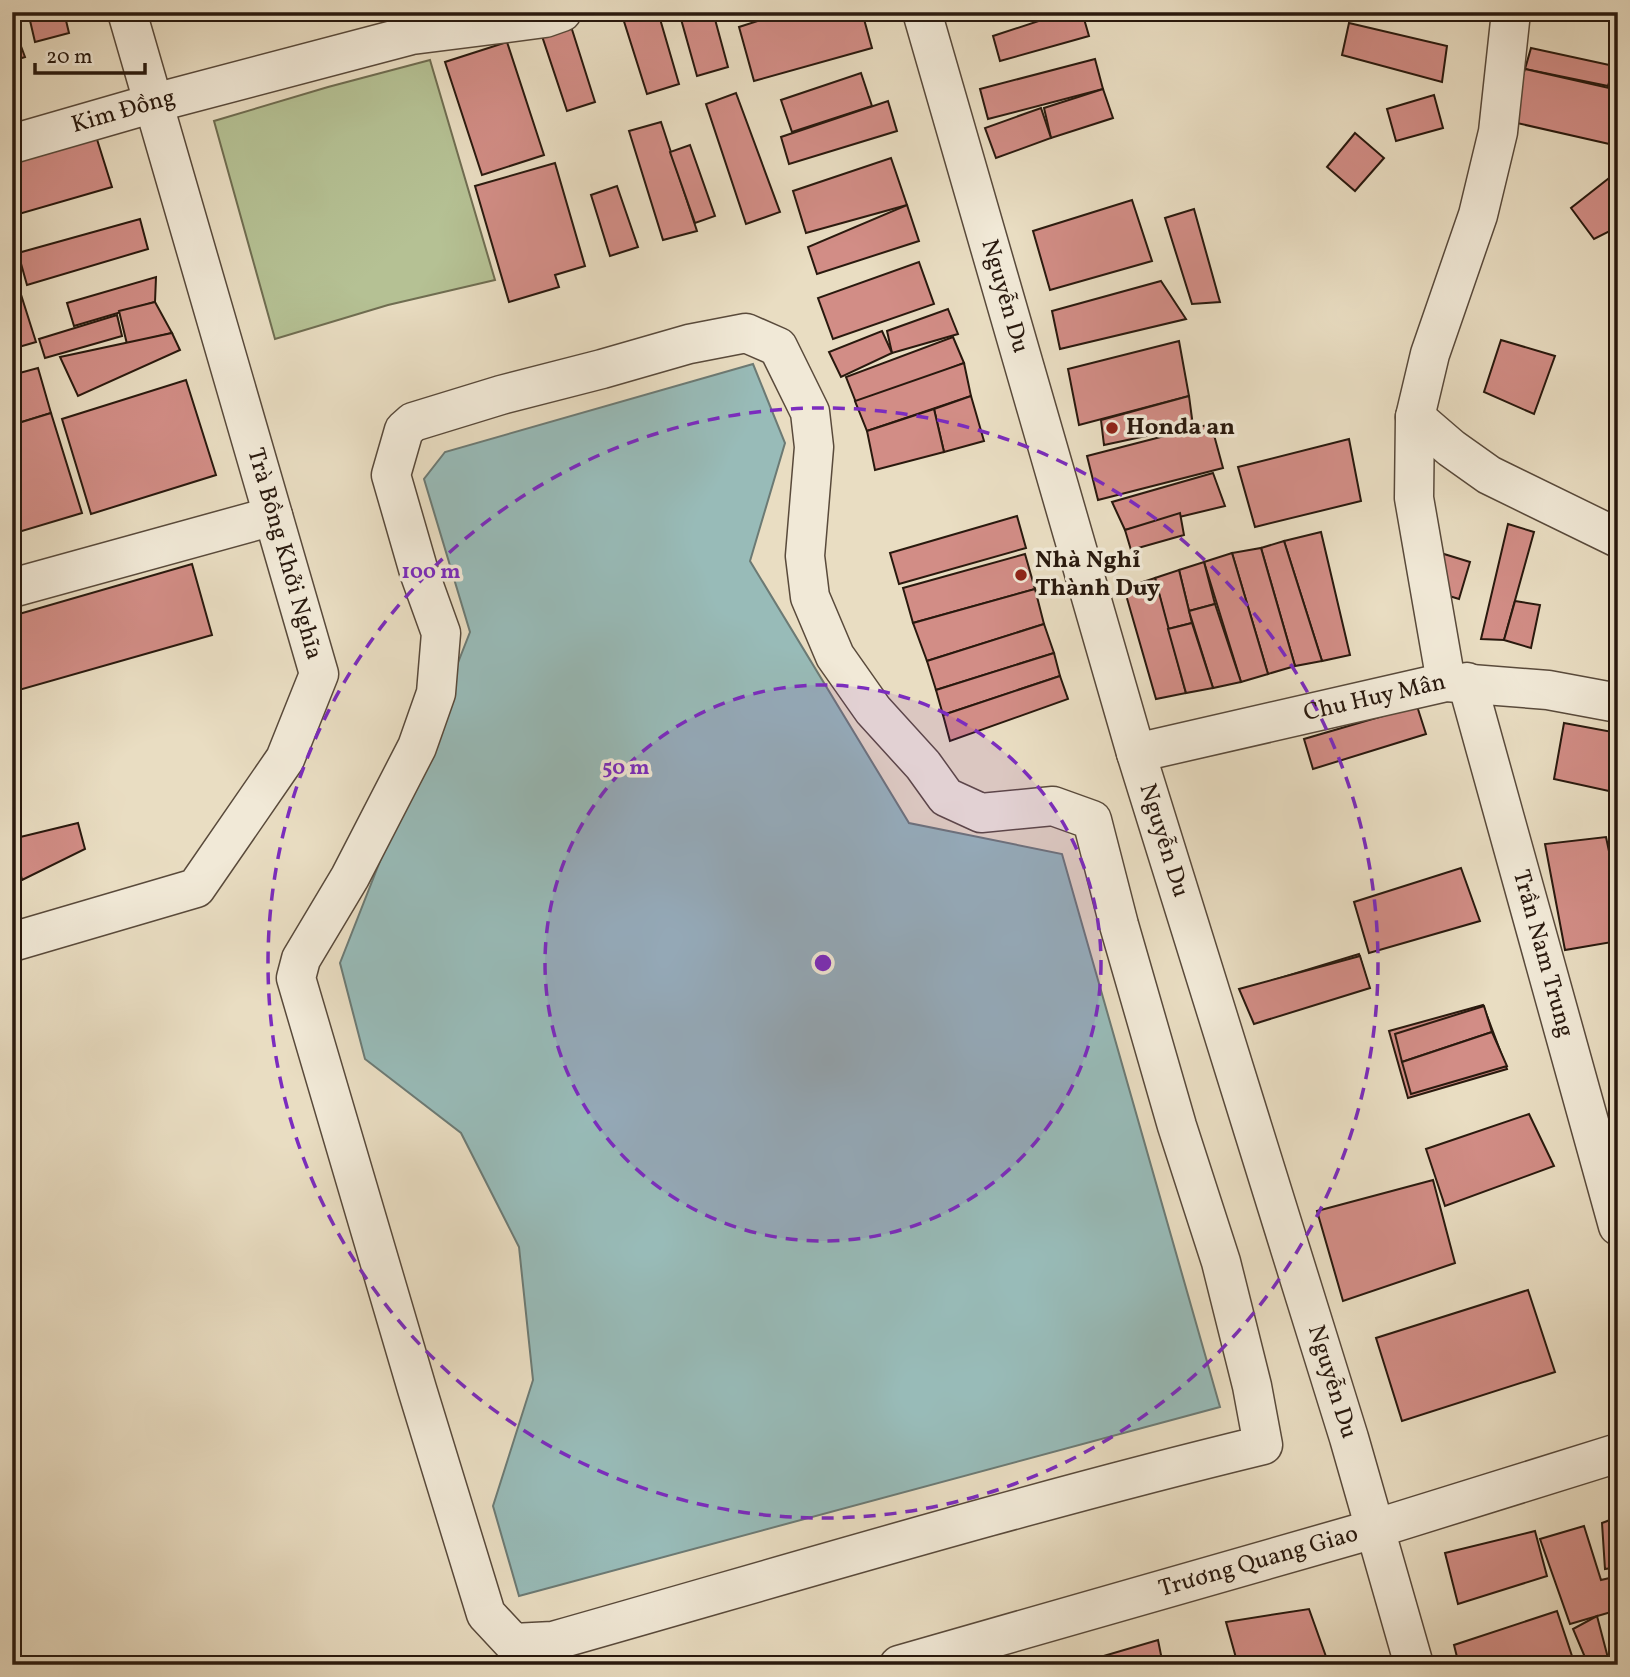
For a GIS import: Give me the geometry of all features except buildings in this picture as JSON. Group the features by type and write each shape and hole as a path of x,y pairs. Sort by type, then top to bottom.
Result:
{"street":[{"name":"Trà Bồng Khởi Nghĩa","path":"12,942 197,888 285,759 320,674 127,12"},
{"name":"Kim Đồng","path":"12,144 411,23 544,18 562,12"},
{"name":"Nguyễn Du","path":"922,12 1136,753 1345,1425 1414,1665"},
{"name":"Trần Nam Trung","path":"1511,12 1495,144 1478,215 1430,354 1415,417 1414,498 1457,682 1618,1226"},
{"path":"746,332 778,347 810,412 814,447 805,556 810,597 835,656 873,710 923,765 946,797 981,813 1053,806 1092,820 1119,926 1177,1126 1222,1262 1252,1386 1263,1445 990,1517 554,1641 513,1643 486,1614 296,978 301,959 350,877 417,747 436,693 441,633 419,572 391,475 404,430 413,422 689,344 746,332"},
{"path":"1415,417 1451,448 1489,475 1618,538"},
{"path":"12,587 273,516"},
{"name":"Chu Huy Mân","path":"1136,753 1457,682 1548,690 1618,703"},
{"name":"Trương Quang Giao","path":"898,1665 1374,1529 1618,1453"}],"green space":[{"path":"430,60 495,280 388,305 275,339 214,121"}],"water":[{"path":"753,364 785,443 750,561 909,823 1062,854 1220,1407 519,1596 493,1506 533,1380 519,1247 461,1133 365,1059 340,963 470,632 424,479 445,452"}],"place":[{"name":"Honda an","path":"1112,428"},
{"name":"Nhà Nghỉ Thành Duy","path":"1021,575"}]}
